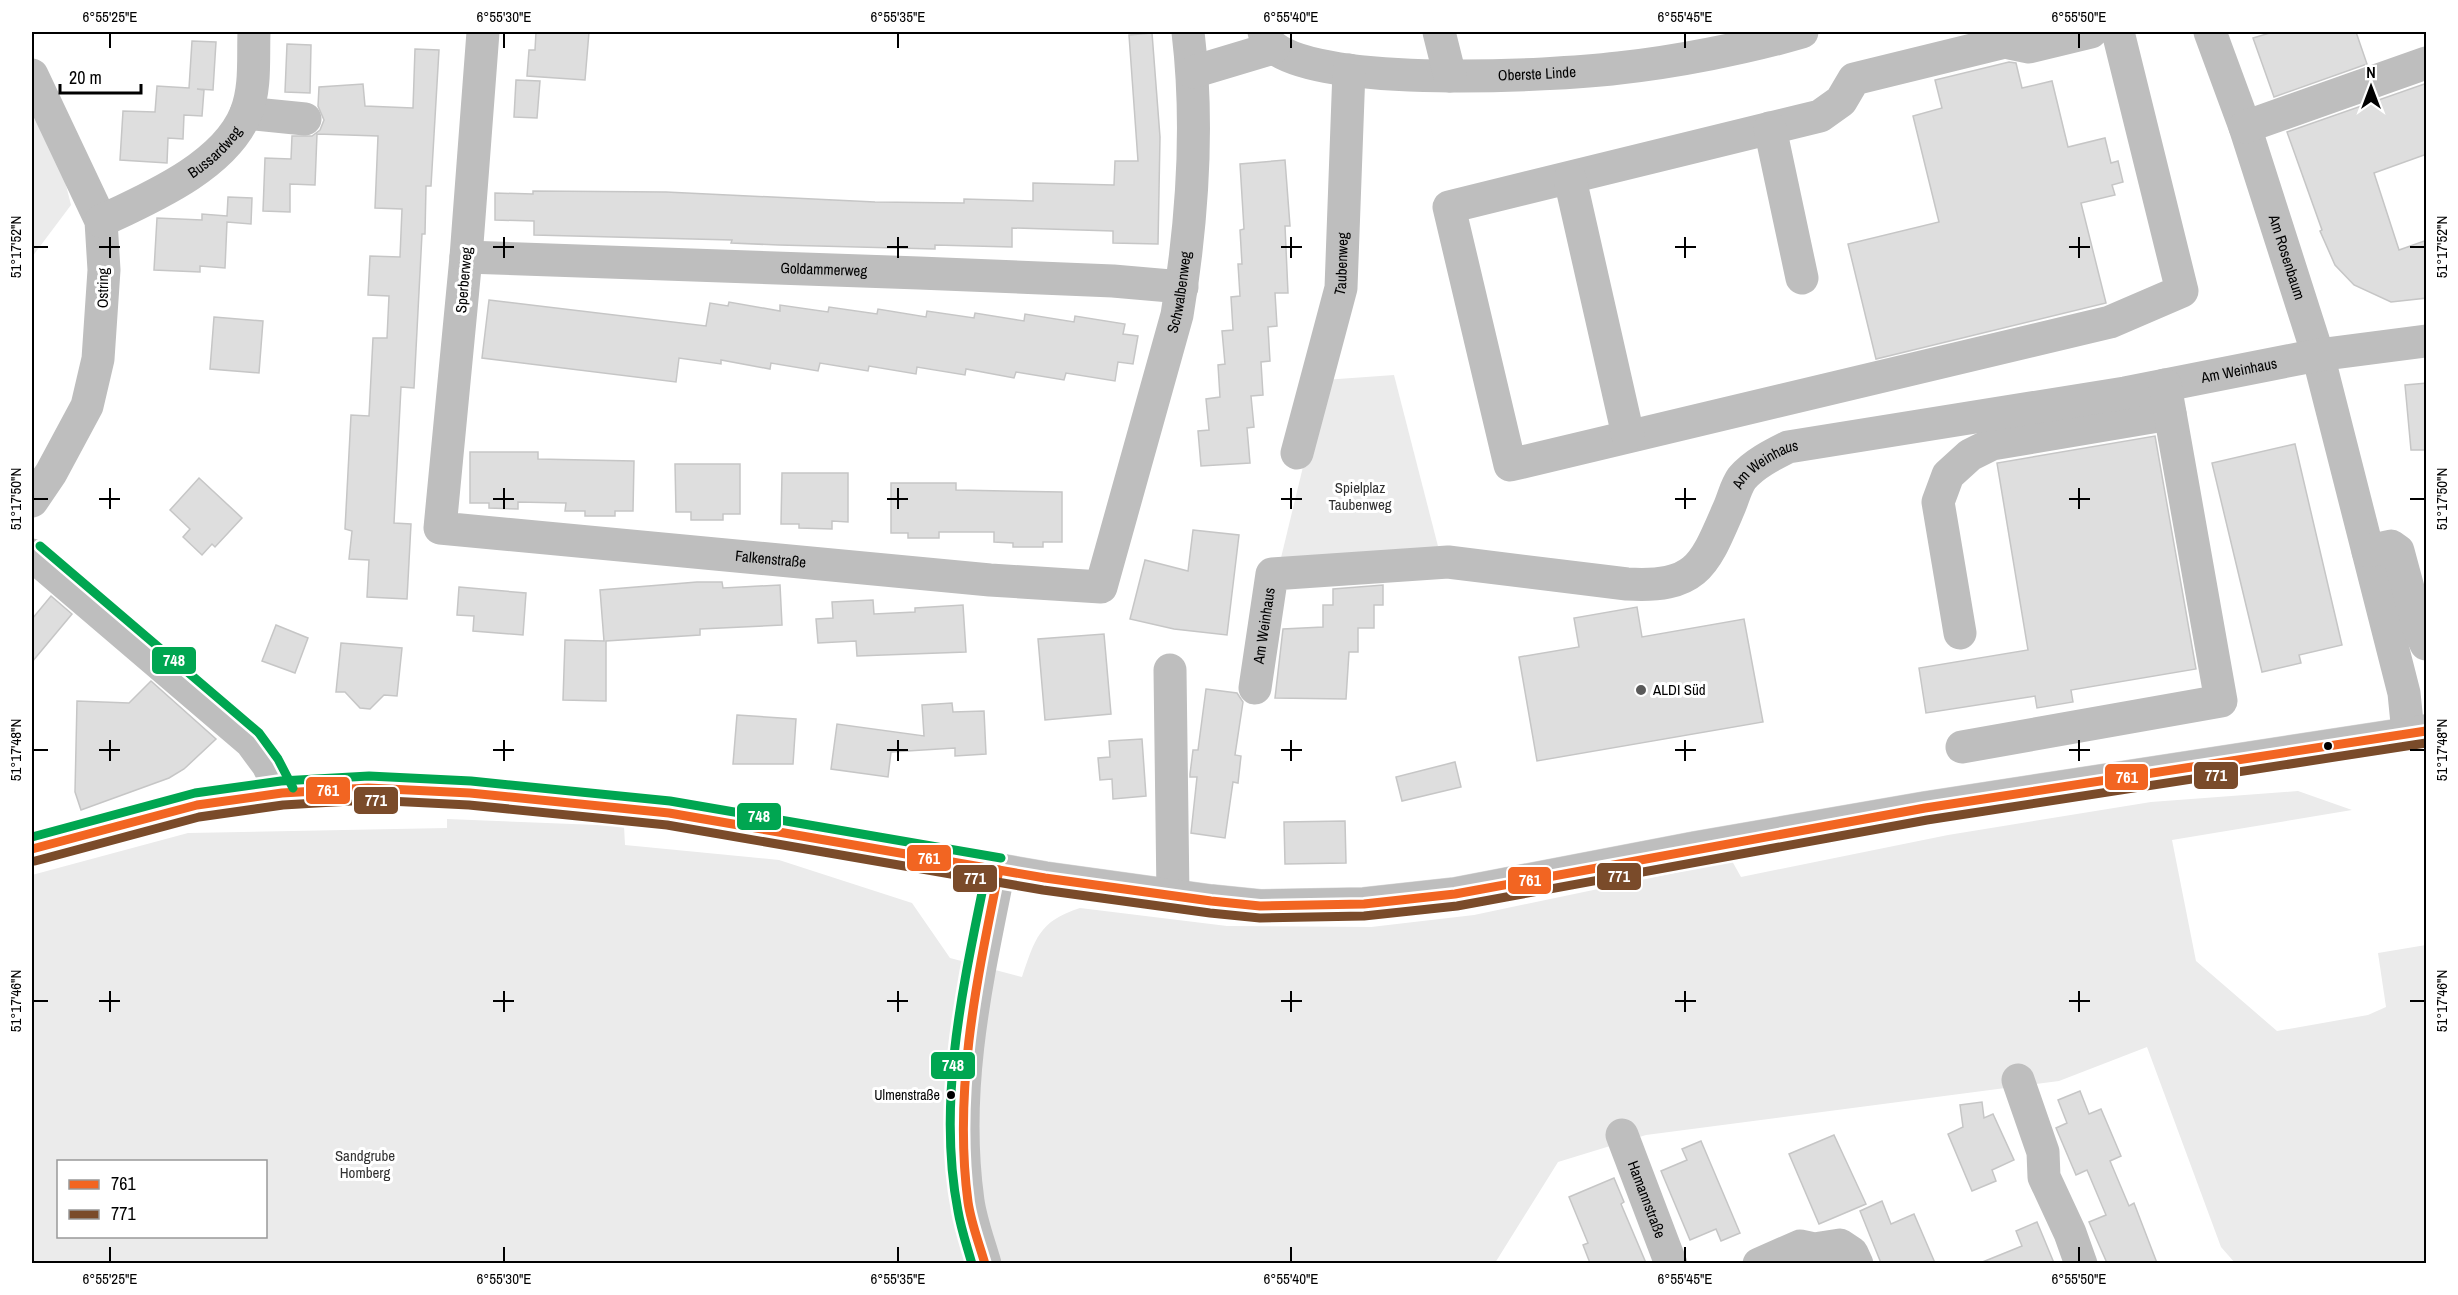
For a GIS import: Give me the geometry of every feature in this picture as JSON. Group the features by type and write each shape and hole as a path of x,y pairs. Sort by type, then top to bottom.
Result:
{"street":[{"name":"Bussardweg","path":"102,221 193,172 233,137 246,113 252,92 254,32"},
{"name":"Sperberweg","path":"440,528 466,257 483,32"},
{"name":"Schwalbenweg","path":"1101,587 1177,315 1182,287 1192,150 1192,72 1188,32"},
{"path":"1438,32 1450,76"},
{"name":"Oberste Linde","path":"1269,40 1314,64 1349,70 1450,76 1618,68 1672,60 1802,32"},
{"path":"2091,32 2029,47 2005,42 1854,79 1841,101 1820,116 1449,207 1510,465 1629,435 1878,379 2109,322 2182,291 2118,32"},
{"name":"Am Rosenbaum","path":"2210,32 2244,127 2318,355 2404,693 2417,732"},
{"path":"1192,72 1269,40"},
{"path":"2244,127 2427,63"},
{"name":"Taubenweg","path":"1297,453 1341,288 1349,70"},
{"name":"Ostring","path":"32,75 102,221 103,312 98,359 87,406 51,473 32,501"},
{"path":"246,113 305,119"},
{"path":"1770,128 1802,278"},
{"path":"1570,178 1629,435"},
{"name":"Goldammerweg","path":"466,257 1113,281 1182,287"},
{"name":"Am Weinhaus","path":"1255,688 1272,574 1448,562 1627,584 1651,586 1676,582 1693,573 1712,547 1741,479 1767,457 1788,447 2168,399 2318,355 2427,341"},
{"path":"1960,633 1938,502 1948,475 1970,455 1992,444 2168,399 2221,701 1962,747"},
{"name":"Falkenstraße","path":"440,528 978,579 1101,587"},
{"path":"2368,551 2391,546 2398,551 2419,629 2427,644"},
{"path":"32,555 251,742 268,765 282,793"},
{"path":"1170,670 1173,896"},
{"path":"32,849 197,805 282,793 368,788 470,793 669,813 999,870 1173,896 1260,906 1364,904 1455,894 1695,848 1925,808 2417,732"},
{"path":"985,1263 968,1204 962,1137 964,1062 973,996 999,870"},
{"path":"2018,1080 2043,1152 2044,1177 2081,1263"},
{"name":"Hamannstraße","path":"1622,1135 1671,1263"},
{"path":"1759,1263 1800,1246 1814,1249 1840,1245 1852,1253 1857,1263"}],"green space":[{"path":"32,112 63,173 71,205 32,257"},
{"name":"Spielplaz Taubenweg","path":"1394,375 1440,554 1279,566 1324,380"},
{"name":"Sandgrube Homberg","path":"2298,791 2352,810 2172,840 2196,961 2277,1031 2368,1015 2386,1007 2378,953 2426,945 2426,1263 2235,1263 2221,1247 2147,1047 2059,1081 1646,1135 1558,1162 1495,1263 32,1264 32,875 188,833 447,828 447,819 624,826 625,845 779,860 912,903 950,958 1022,977 1040,933 1055,919 1080,908 1227,926 1371,927 1474,915 1732,861 1741,877 1948,835 2151,802"}],"building":[{"path":"536,32 589,32 585,80 527,76 529,50 535,50"},
{"path":"2273,32 2356,32 2367,64 2274,97 2253,38"},
{"path":"1152,33 1160,137 1158,244 1113,243 1113,231 1012,228 1012,247 935,245 935,249 779,245 731,243 732,240 534,235 534,221 495,220 495,193 666,192 875,202 964,203 964,199 1033,201 1033,183 1114,185 1115,161 1138,161 1129,35"},
{"path":"192,41 216,42 213,90 197,89 204,90 202,116 184,115 183,139 168,138 167,163 120,160 123,111 155,112 157,86 189,88"},
{"path":"287,44 311,45 310,93 285,92"},
{"path":"415,49 439,50 431,186 426,186 425,234 422,234 414,388 401,387 394,523 411,524 407,599 367,597 369,560 349,559 352,531 345,529 351,415 369,416 373,338 387,338 389,296 368,295 370,256 400,257 402,209 375,208 378,136 317,134 315,185 290,184 290,212 263,211 265,158 291,159 292,136 312,136 320,130 324,120 318,106 319,87 363,84 365,106 413,108"},
{"path":"2009,62 2016,63 2022,88 2052,81 2068,147 2105,138 2111,163 2118,161 2123,182 2112,185 2115,195 2081,203 2106,303 1876,359 1848,244 1939,222 1913,116 1942,108 1935,80"},
{"path":"516,80 540,81 537,118 514,117"},
{"path":"2427,83 2427,154 2374,173 2399,250 2427,240 2427,298 2391,302 2354,285 2335,265 2320,231 2322,230 2287,132"},
{"path":"1285,160 1290,226 1285,226 1288,293 1275,293 1277,326 1268,327 1270,361 1261,362 1263,395 1251,396 1254,427 1247,428 1250,463 1201,466 1198,431 1209,430 1206,399 1220,397 1218,365 1225,364 1222,331 1233,330 1231,297 1240,296 1238,264 1242,264 1240,230 1244,229 1240,164"},
{"path":"228,197 252,198 251,224 227,222 225,268 200,266 200,272 154,270 157,218 202,220 202,214 227,216"},
{"path":"489,300 706,326 710,303 728,306 729,302 780,311 780,305 828,312 829,307 877,314 878,309 926,317 927,311 974,318 975,313 1024,321 1025,314 1074,322 1075,316 1125,324 1123,334 1138,336 1133,364 1118,362 1115,381 1066,373 1064,380 1016,372 1014,378 966,369 965,375 917,367 916,374 869,366 868,371 820,363 818,371 771,363 770,369 721,360 721,364 679,358 676,382 482,358"},
{"path":"214,317 263,321 259,373 210,369"},
{"path":"2427,383 2427,450 2411,450 2405,385"},
{"path":"2155,436 2196,669 2071,690 2073,702 2037,708 2035,696 1926,713 1919,668 2028,650 1997,463"},
{"path":"2295,444 2342,645 2299,655 2301,663 2262,672 2212,463"},
{"path":"470,452 538,452 538,459 634,461 633,511 615,511 615,516 585,516 585,511 565,511 566,503 518,502 518,509 489,508 489,503 470,503"},
{"path":"675,464 740,464 740,514 723,514 723,520 691,520 691,512 676,512"},
{"path":"782,473 848,473 848,522 832,521 832,529 799,528 799,524 781,524"},
{"path":"199,478 242,518 215,547 212,544 202,555 183,537 190,529 170,510"},
{"path":"891,483 956,483 956,490 1062,492 1062,542 1043,542 1043,547 1013,547 1013,543 994,542 994,532 939,532 939,538 908,538 908,533 891,533"},
{"path":"1193,530 1239,535 1227,635 1174,629 1130,619 1145,560 1188,571"},
{"path":"722,582 723,588 780,585 782,625 700,629 700,635 606,641 606,701 563,700 565,640 604,641 600,590"},
{"path":"1383,585 1383,605 1374,605 1374,628 1358,628 1358,652 1349,652 1346,699 1275,698 1283,629 1323,627 1323,605 1333,605 1333,589"},
{"path":"459,587 526,593 523,635 473,631 474,616 457,615"},
{"path":"51,596 72,614 32,662 32,619"},
{"path":"873,600 874,614 915,612 915,608 963,605 966,652 857,656 856,641 818,643 816,619 833,618 832,602"},
{"name":"ALDI Süd","path":"1637,607 1642,637 1744,619 1763,722 1537,761 1519,657 1579,647 1574,618"},
{"path":"276,625 308,638 295,673 262,661"},
{"path":"1104,634 1111,714 1045,720 1038,639"},
{"path":"341,643 402,648 397,696 384,695 370,709 360,708 345,692 336,692"},
{"path":"151,681 216,739 184,769 169,778 81,810 75,792 77,701 129,703"},
{"path":"1206,689 1237,693 1243,702 1235,755 1241,756 1238,783 1233,782 1225,838 1191,833 1197,777 1190,777 1190,774 1193,750 1198,750"},
{"path":"952,703 953,712 984,711 986,754 955,756 955,748 891,752 888,777 831,769 837,724 924,736 922,705"},
{"path":"737,715 796,719 793,764 733,764"},
{"path":"1142,739 1146,796 1113,799 1112,779 1100,780 1098,758 1110,757 1109,741"},
{"path":"1455,762 1461,787 1402,801 1396,777"},
{"path":"1345,821 1346,863 1285,864 1284,822"},
{"path":"2080,1091 2089,1114 2101,1109 2121,1156 2110,1161 2129,1206 2134,1203 2157,1263 2107,1263 2089,1222 2106,1215 2087,1170 2076,1175 2056,1128 2067,1123 2058,1100"},
{"path":"1982,1102 1984,1118 1993,1114 2014,1160 1992,1170 1996,1181 1972,1191 1948,1134 1963,1127 1960,1105"},
{"path":"1834,1135 1866,1204 1819,1224 1789,1154"},
{"path":"1701,1141 1740,1233 1721,1241 1716,1229 1690,1240 1661,1171 1687,1160 1682,1149"},
{"path":"1614,1178 1624,1202 1621,1204 1646,1263 1590,1263 1583,1245 1588,1243 1569,1197"},
{"path":"1882,1201 1891,1224 1914,1214 1935,1263 1881,1263 1860,1211"},
{"path":"2037,1222 2054,1263 1980,1263 2022,1246 2016,1231"}],"transit line":[{"name":"748","path":"40,546 259,733 278,759 293,788"},
{"name":"761","path":"32,849 197,805 282,793 368,788 470,793 669,813 1045,878 1211,901 1260,906 1364,904 1455,894 1925,808 2426,731"},
{"name":"771","path":"35,861 199,817 283,805 368,800 469,805 667,825 1043,890 1210,913 1260,918 1364,916 1457,906 1927,820 2426,743"},
{"name":"748","path":"32,837 195,793 281,781 369,776 471,781 670,801 1001,858"},
{"name":"748","path":"972,1264 959,1218 952,1168 950,1125 956,1038 962,995 987,868"},
{"name":"761","path":"985,1264 968,1202 963,1118 965,1076 976,993 999,870"}],"place":[{"name":"ALDI Süd","path":"1641,690"},
{"name":"Ulmenstraße","path":"951,1095"}]}
